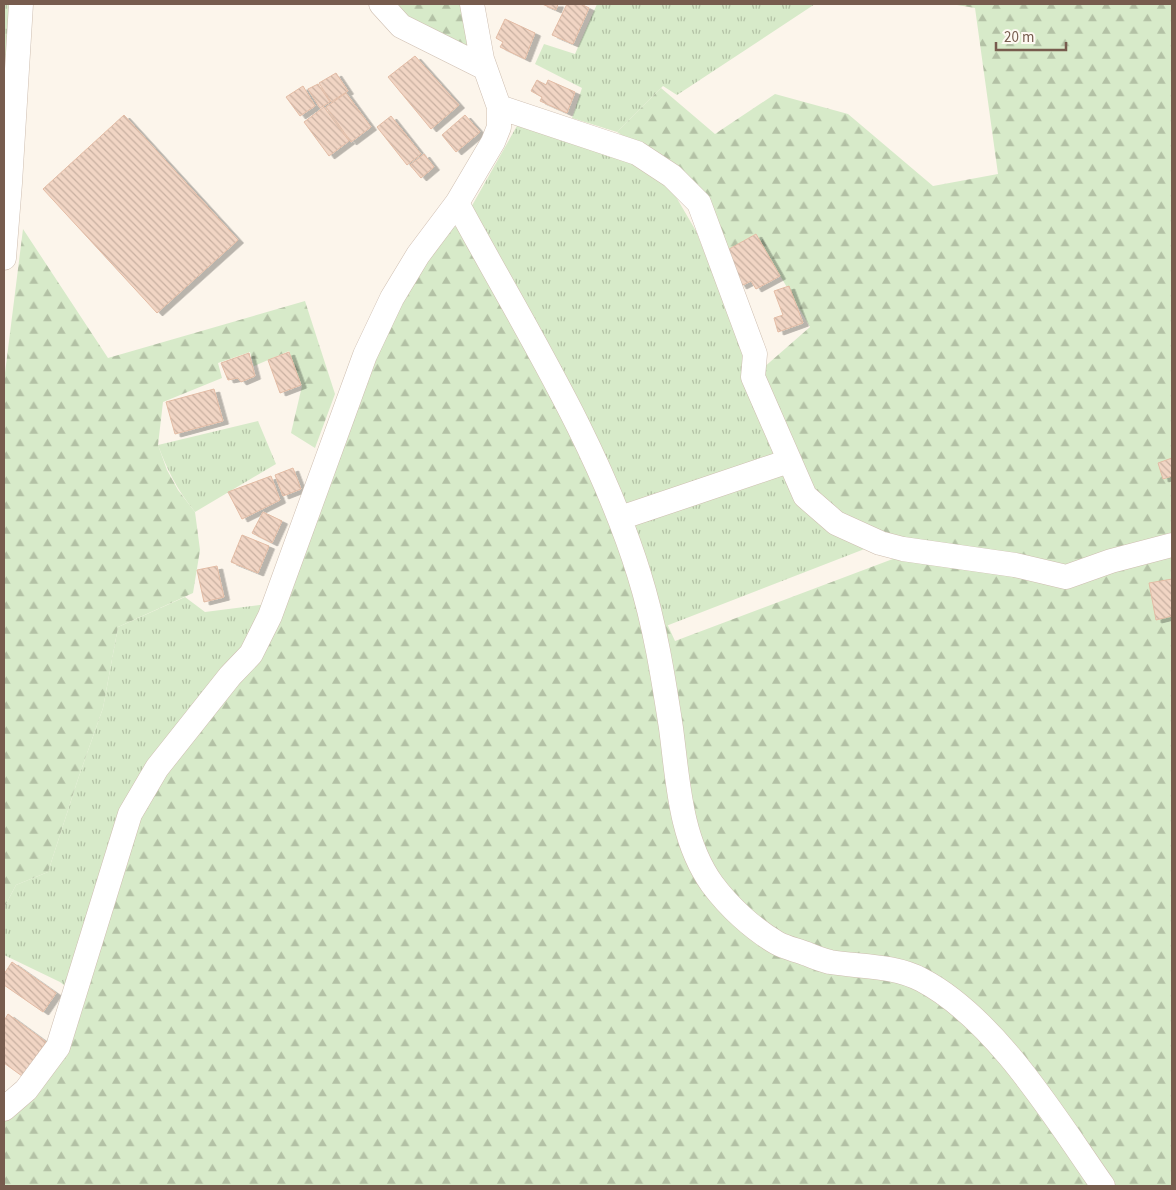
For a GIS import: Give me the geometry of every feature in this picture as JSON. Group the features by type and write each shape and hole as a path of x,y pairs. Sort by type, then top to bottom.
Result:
{"street":[{"path":"4,258 21,4"},
{"path":"381,4 401,26 485,68"},
{"path":"4,1109 26,1090 58,1047 130,814 157,768 230,676 251,654 270,616 365,355 392,298 418,255 457,203 493,142 499,127 498,107 482,59 472,4"},
{"path":"498,107 637,153 672,176 699,203 755,354 753,377 804,496 836,523 880,543 903,549 1015,565 1066,577 1111,561 1172,545"},
{"path":"457,203 586,440 620,518 639,576 658,648 682,808 691,845 712,884 743,918 779,944 827,961 882,967 921,979 955,1002 985,1029 1013,1062 1041,1098 1103,1186"},
{"path":"620,518 789,461"}],"green space":[{"path":"4,4 11,4 4,207"},
{"path":"386,4 474,4 471,56"},
{"path":"597,4 815,4 677,95 663,86 617,132 572,118 582,88 535,64 544,44 575,54"},
{"path":"951,4 1172,4 1172,1186 4,1186 4,1103 58,1047 130,814 262,634 362,374 440,233 465,223 619,519 675,641 914,551 805,496 753,377 810,327 756,234 722,253 676,171 617,132 661,88 715,134 775,94 848,114 933,186 998,174 975,8"},
{"path":"518,124 658,166 696,231 753,377 880,543 666,626 465,218"},
{"path":"23,229 108,358 305,301 335,394 315,448 291,433 302,386 289,351 254,366 250,352 218,363 222,378 163,402 158,445 167,470 178,490 195,512 200,550 193,593 118,627 103,708 48,872 16,885 4,908 4,381"},
{"path":"258,421 276,464 195,512 174,480 158,445"},
{"path":"185,597 205,612 275,603 75,994 60,982 4,955 4,908 16,885 48,872 103,708 118,627"}],"building":[{"path":"542,4 558,4 556,10"},
{"path":"567,4 581,4 589,8 573,44 552,35"},
{"path":"505,19 535,33 525,59 500,47 503,42 496,38"},
{"path":"415,56 459,105 431,129 388,77"},
{"path":"336,73 348,91 331,102 319,83"},
{"path":"537,80 546,85 548,80 575,92 567,113 540,101 542,97 531,91"},
{"path":"318,84 330,102 320,108 308,89"},
{"path":"303,86 315,106 300,116 286,97"},
{"path":"346,93 371,127 351,142 326,107"},
{"path":"324,107 349,141 329,156 304,122"},
{"path":"124,115 238,240 157,313 43,189"},
{"path":"465,115 480,132 456,152 442,135"},
{"path":"391,116 421,154 407,165 377,127"},
{"path":"424,154 434,167 421,178 410,165"},
{"path":"756,234 780,276 756,289 751,281 741,286 722,253"},
{"path":"789,286 803,323 778,332 774,318 783,315 774,291"},
{"path":"289,352 301,385 280,393 268,360"},
{"path":"249,353 255,376 241,382 238,378 228,380 221,363"},
{"path":"214,389 223,421 175,434 166,402"},
{"path":"1172,458 1172,476 1163,479 1158,463"},
{"path":"293,468 301,489 283,496 275,475"},
{"path":"271,476 280,500 242,519 228,492"},
{"path":"263,512 282,521 272,543 252,533"},
{"path":"242,535 269,546 258,573 231,562"},
{"path":"217,566 224,597 204,602 197,570"},
{"path":"1172,579 1172,616 1156,620 1149,583"},
{"path":"12,962 56,993 43,1012 4,985 4,974"},
{"path":"8,1014 46,1042 22,1076 4,1063 4,1021"}]}
